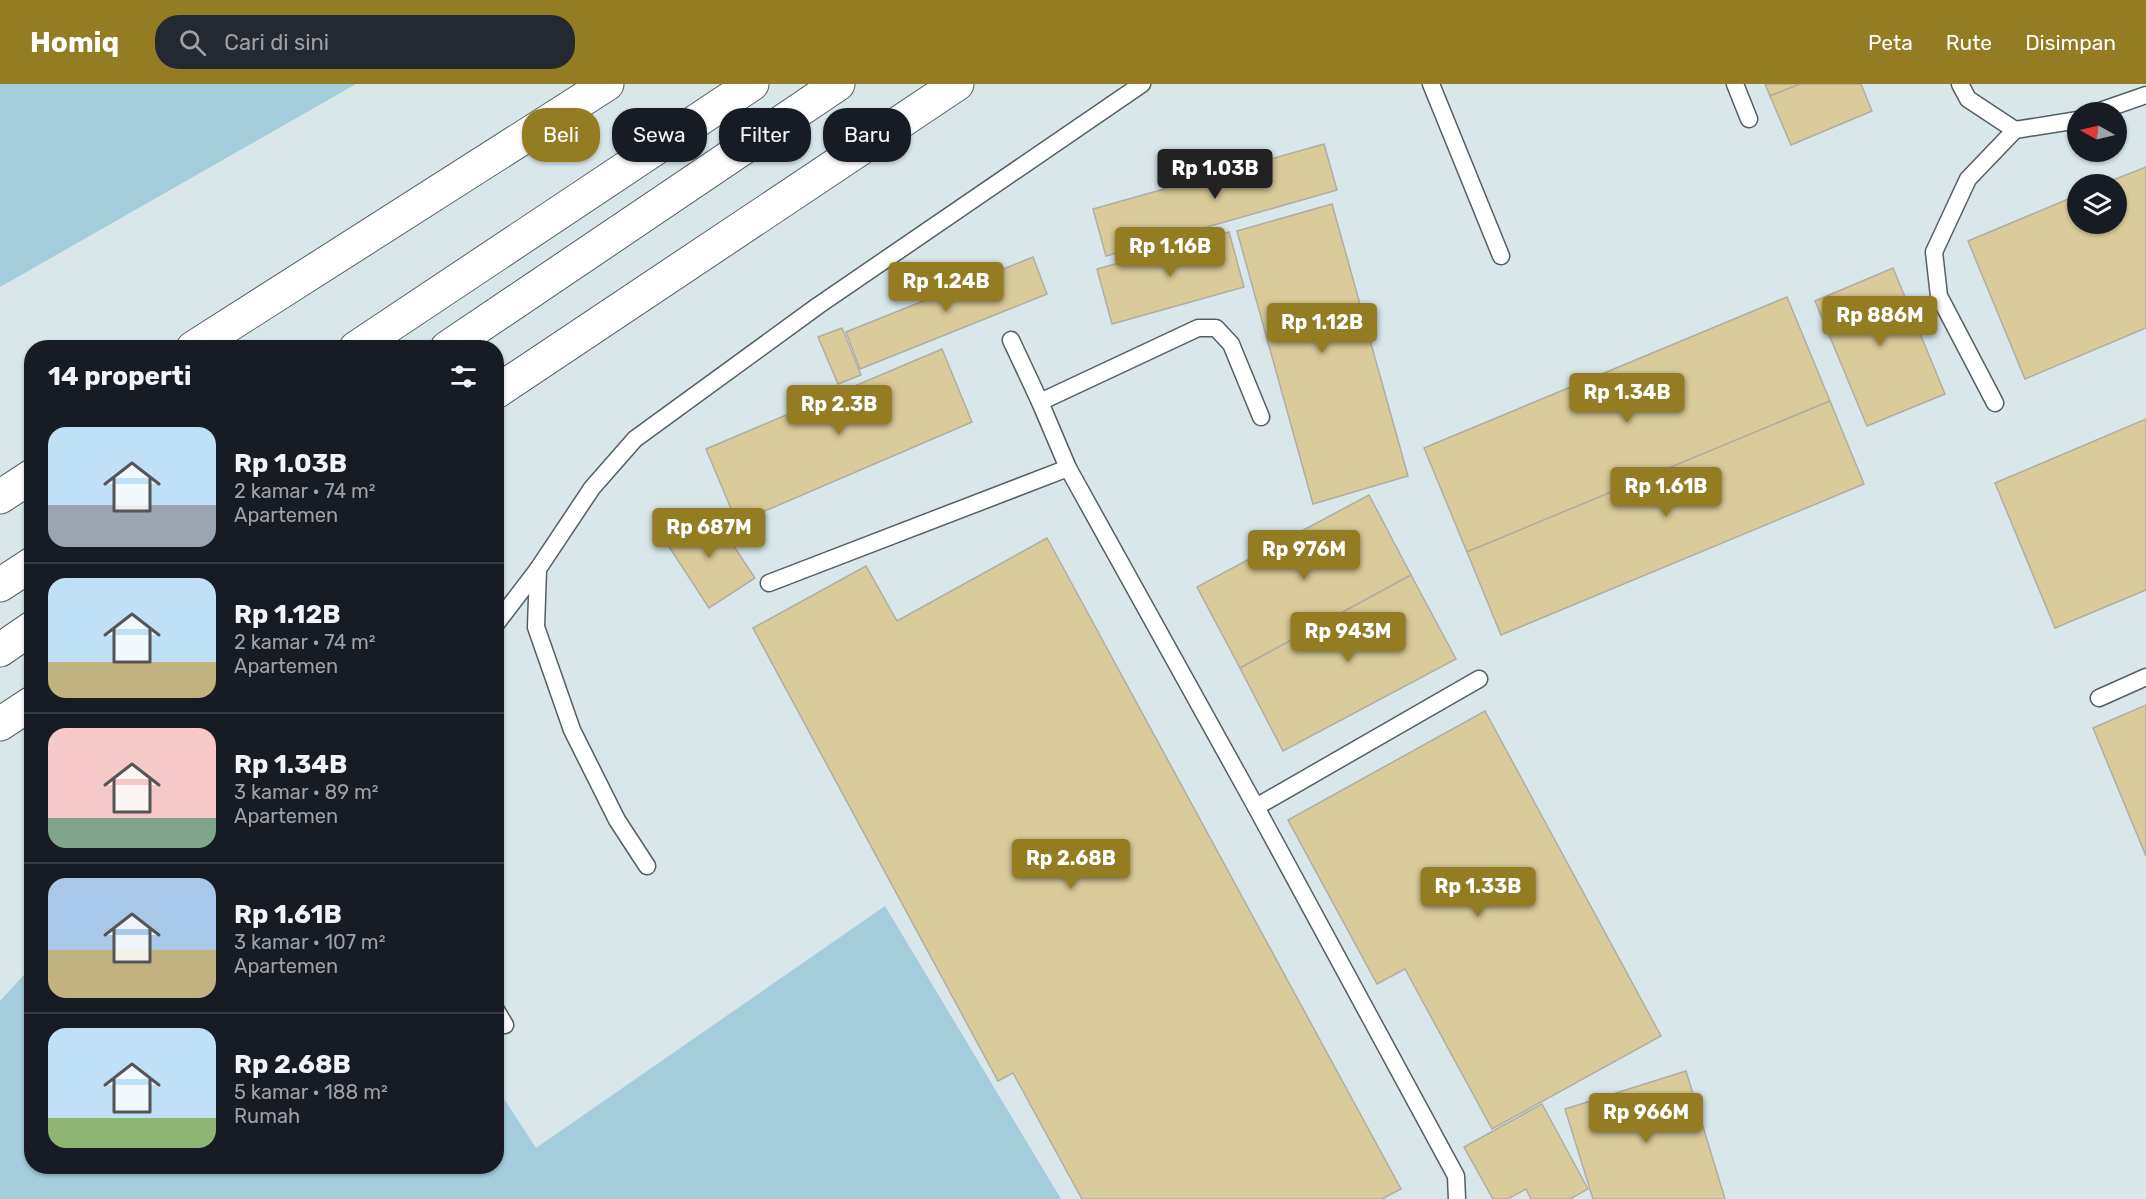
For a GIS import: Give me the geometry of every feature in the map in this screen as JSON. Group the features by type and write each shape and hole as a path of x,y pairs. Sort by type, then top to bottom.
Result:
{"highway":[{"path":"206,340 607,84"},
{"path":"235,340 619,84"},
{"path":"368,340 752,84"},
{"path":"459,340 838,84"},
{"path":"504,387 957,84"},
{"path":"0,471 24,456"},
{"path":"0,497 24,481"},
{"path":"0,585 24,569"},
{"path":"0,650 24,634"},
{"path":"0,724 24,708"}],"lane":[{"path":"504,614 538,569 592,488 635,439 819,305 1142,84"},
{"path":"1431,84 1501,256"},
{"path":"1735,84 1749,119"},
{"path":"1960,84 1968,99 2015,130"},
{"path":"2126,102 2146,95"},
{"path":"1995,403 1939,296 1934,252 1968,179 2015,130 2067,122"},
{"path":"1040,402 1198,328 1216,328 1231,344 1261,417"},
{"path":"1011,340 1068,468 1256,807 1456,1176 1457,1199"},
{"path":"769,583 1068,468"},
{"path":"538,569 536,627 572,730 617,820 647,866"},
{"path":"2099,698 2146,677"},
{"path":"1256,807 1479,679"}],"shaded area":[{"path":"0,84 356,84 0,287"},
{"path":"885,906 1061,1199 0,1199 0,1001 24,975 24,1174 504,1174 504,1099 536,1148"}],"building":[{"path":"1765,84 1800,84 1770,96"},
{"path":"1800,84 1861,84 1872,111 1791,145 1770,96"},
{"path":"1324,144 1337,190 1106,256 1093,209"},
{"path":"2146,167 2146,328 2025,379 1968,241 2067,200 2067,234 2127,234 2127,175"},
{"path":"1332,204 1408,476 1313,504 1237,231"},
{"path":"1229,232 1244,287 1112,324 1097,269"},
{"path":"1033,257 1047,294 860,369 846,332"},
{"path":"1893,268 1945,394 1867,426 1815,301"},
{"path":"1787,297 1830,401 1467,552 1424,448"},
{"path":"842,328 861,375 838,384 818,337"},
{"path":"942,349 972,422 737,523 706,449"},
{"path":"1830,401 1864,484 1501,635 1467,552"},
{"path":"2146,419 2146,590 2055,628 1995,483"},
{"path":"1369,495 1411,575 1240,668 1197,587"},
{"path":"709,509 755,578 709,608 664,539"},
{"path":"1047,538 1401,1189 1382,1199 1082,1199 1013,1073 998,1081 753,628 866,566 897,621"},
{"path":"1411,575 1456,659 1283,751 1240,668"},
{"path":"2146,705 2146,856 2093,728"},
{"path":"1485,711 1661,1036 1492,1129 1405,969 1377,984 1288,820"},
{"path":"1686,1071 1725,1199 1593,1199 1565,1109"},
{"path":"1542,1104 1588,1189 1570,1199 1531,1199 1526,1189 1508,1199 1493,1199 1464,1147"}]}
